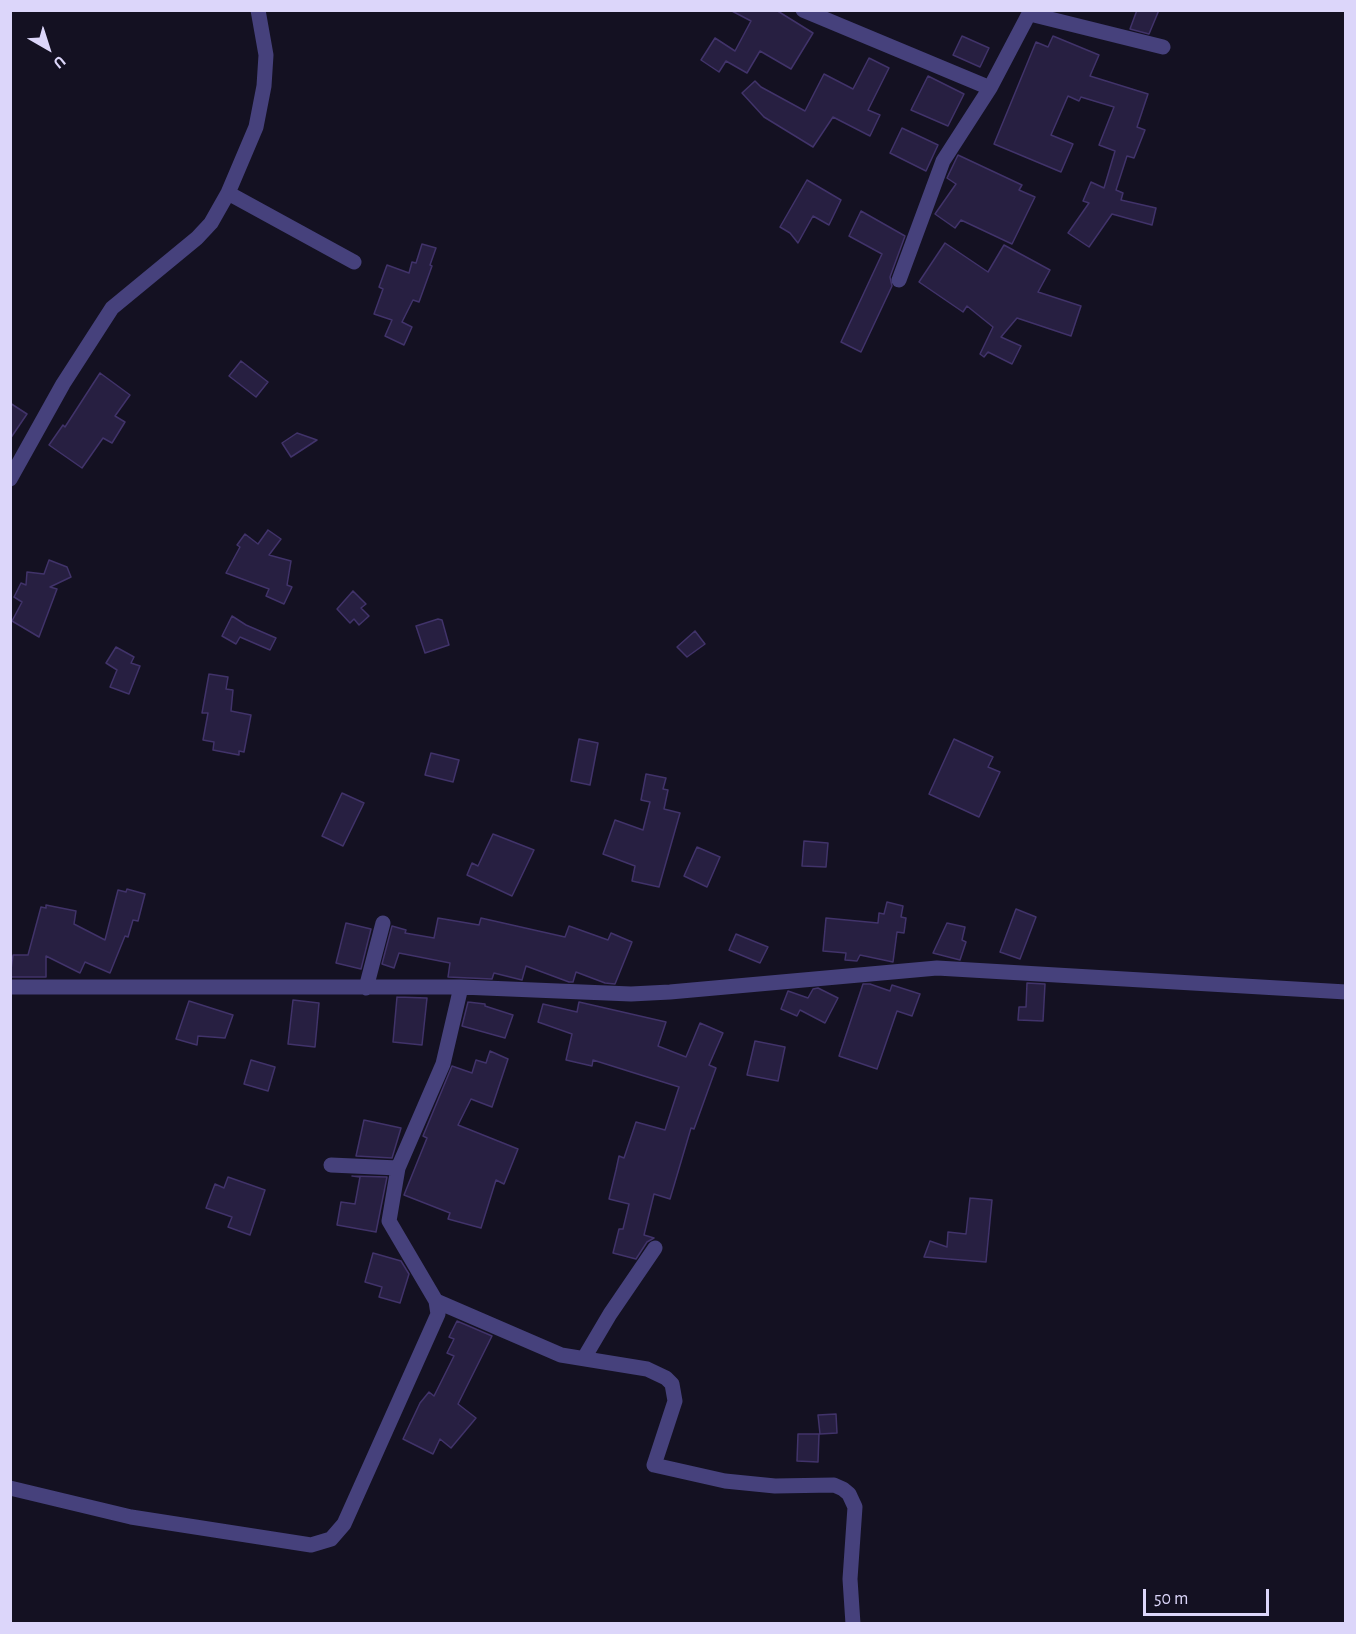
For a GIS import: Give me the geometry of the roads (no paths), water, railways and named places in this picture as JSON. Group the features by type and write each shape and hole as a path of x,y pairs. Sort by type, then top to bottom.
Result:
{"street":[{"path":"10,479 63,384 112,308 197,238 211,223 228,193 256,127 264,87 266,55 258,10"},
{"path":"803,10 990,88"},
{"path":"899,280 943,161 990,88 1031,12 1163,46"},
{"path":"228,193 354,262"},
{"path":"366,988 382,923"},
{"path":"10,987 461,987 593,993 670,992 938,968 1346,992"},
{"path":"10,1488 131,1517 311,1545 322,1544 332,1539 344,1524 438,1314 436,1301 389,1221 398,1168 443,1064 461,987"},
{"path":"331,1165 398,1168"},
{"path":"584,1358 610,1314 655,1248"},
{"path":"436,1301 538,1348 561,1355 646,1369 672,1384 675,1401 654,1465 725,1481 775,1486 834,1485 849,1494 855,1507 850,1579 854,1623"}]}
